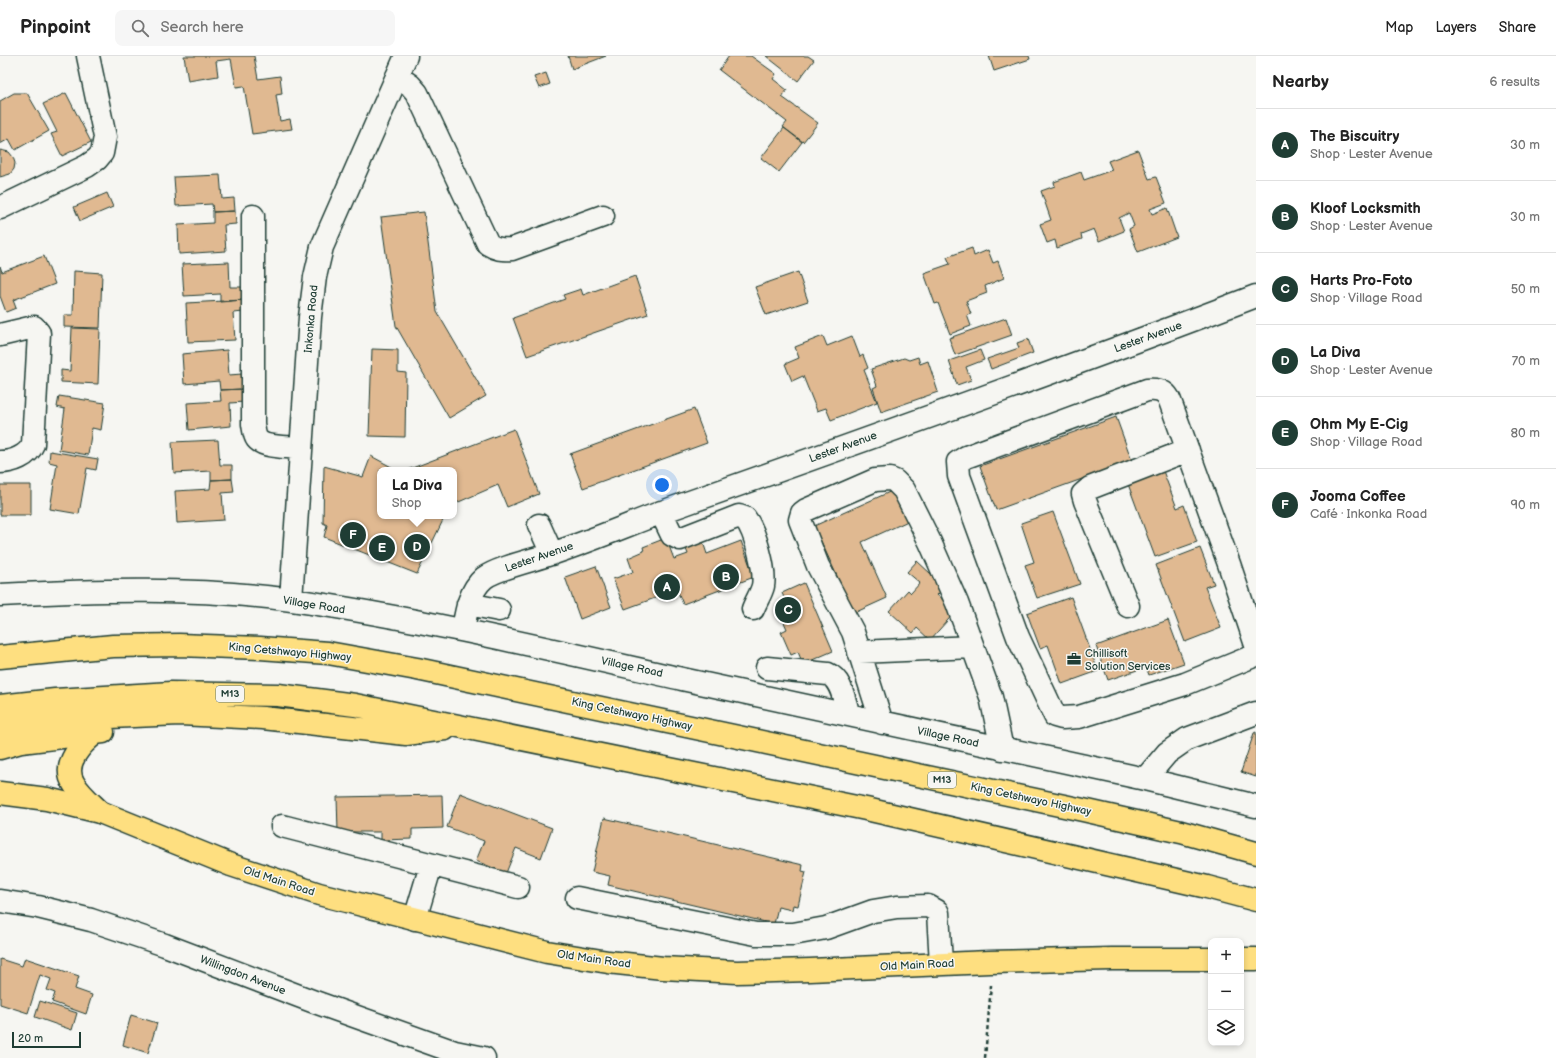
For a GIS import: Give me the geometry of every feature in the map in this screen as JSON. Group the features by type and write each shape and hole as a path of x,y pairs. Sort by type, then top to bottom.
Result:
{"main road":[{"name":"King Cetshwayo Highway","path":"0,657 113,646 179,645 252,647 328,653 417,668 1083,810 1181,832 1256,853"},
{"name":"M13","path":"0,706 55,700 171,693 278,695 355,705 866,808 1207,887 1256,900"},
{"name":"M13","path":"0,727 87,718 180,714 263,718 406,734 441,730 458,726"},
{"path":"0,748 27,741 97,732 263,718"},
{"path":"97,732 80,746 72,760 70,772 73,783 100,812"},
{"name":"Old Main Road","path":"0,793 47,799 100,812 231,865 319,894 547,952 608,962 663,968 744,972 941,963 1112,959 1208,959"},
{"path":"1244,959 1256,959"}],"street":[{"path":"0,208 87,166 97,159 102,153 105,137 88,56"},
{"name":"Inkonka Road","path":"291,600 310,317 315,277 322,247 406,56"},
{"path":"397,76 410,85 417,93 488,244 496,249 512,249 604,216"},
{"path":"253,216 253,424 255,434 258,440 264,444 301,448"},
{"name":"Lester Avenue","path":"463,630 468,604 472,594 484,578 504,569 552,554 661,512 1024,382 1256,296"},
{"path":"0,336 34,327 40,333 31,449 23,456 0,462"},
{"path":"1256,645 1229,564 1168,396 1156,389 1147,390 966,457 958,462 959,476 1018,637 1055,716 1062,718 1079,717 1185,684 1256,655"},
{"path":"1128,606 1083,494 1090,488 1188,450"},
{"path":"882,723 853,632 818,566 800,520 802,513 806,510 875,480 885,478 895,481 904,490 930,542 957,603 991,697 1002,749"},
{"path":"661,512 672,534 680,539 740,516 745,518 758,549 764,574 760,594 753,608"},
{"path":"539,525 552,554"},
{"name":"Village Road","path":"0,595 75,591 192,592 291,600 426,615 463,630 767,682 849,715 1256,806"},
{"path":"468,604 498,610"},
{"path":"860,652 973,647"},
{"path":"767,682 828,674 833,676 838,681 849,715"},
{"path":"1145,780 1168,753 1187,739 1256,713"},
{"path":"282,826 518,887"},
{"path":"415,919 431,865"},
{"path":"577,898 756,934 793,934 826,928 874,911 897,907 931,907 938,913 941,963"},
{"name":"Willingdon Avenue","path":"0,901 38,907 91,920 165,945 447,1050 484,1058"}],"path":[{"path":"985,1058 991,981 989,962"}],"building":[{"path":"184,56 254,56 258,79 280,76 282,94 276,95 280,121 290,119 292,129 252,134 244,86 236,87 231,59 216,61 218,76 188,81"},
{"path":"568,56 606,56 572,69"},
{"path":"729,56 751,56 776,74 773,79 787,90 782,97 818,123 803,142 783,127 787,122 719,70"},
{"path":"766,56 808,56 814,60 798,81"},
{"path":"989,56 1029,56 1030,59 994,71"},
{"path":"546,73 550,84 539,88 534,77"},
{"path":"14,93 27,93 49,131 15,150 9,139 0,144 0,101"},
{"path":"66,93 91,142 62,156 51,134 57,132 43,104"},
{"path":"784,128 802,142 779,172 761,158"},
{"path":"0,150 9,152 15,163 14,169 10,174 0,177"},
{"path":"1138,150 1149,179 1156,177 1166,203 1150,209 1152,214 1167,208 1177,237 1138,252 1129,229 1134,226 1129,213 1119,218 1124,231 1099,241 1094,229 1081,234 1082,239 1057,248 1055,240 1047,243 1040,224 1051,220 1041,191 1055,186 1054,182 1081,172 1084,180 1112,170 1108,161"},
{"path":"220,175 222,199 234,198 235,211 213,212 212,204 176,206 174,177"},
{"path":"107,193 113,207 80,221 74,207"},
{"path":"235,211 236,224 224,225 226,251 179,254 178,225 213,223 213,212"},
{"path":"424,212 437,312 486,396 449,418 396,326 381,217"},
{"path":"972,248 974,256 988,250 993,263 998,261 1004,278 985,286 987,293 966,301 971,314 967,315 971,326 950,334 938,303 935,304 924,273 950,264 947,257"},
{"path":"44,256 55,284 13,300 16,308 6,312 0,296 0,266 2,272"},
{"path":"229,262 230,287 243,287 243,300 220,302 220,294 184,296 182,264"},
{"path":"74,271 102,273 100,328 64,327 64,315 73,315"},
{"path":"798,272 808,301 766,315 755,287"},
{"path":"635,276 648,314 527,356 513,318 565,299 563,295 581,289 583,295"},
{"path":"243,300 244,312 233,313 235,340 188,342 186,303"},
{"path":"1006,318 1012,335 955,355 949,338"},
{"path":"72,328 100,329 98,384 61,382 61,370 70,371"},
{"path":"823,336 827,346 852,336 860,357 863,355 868,368 864,370 877,402 831,420 826,408 817,411 803,376 792,381 785,364 799,358 795,347"},
{"path":"1028,339 1033,353 991,369 987,359 1019,348 1017,343"},
{"path":"372,349 398,350 398,372 406,373 405,437 369,436"},
{"path":"227,350 229,375 242,374 243,389 220,390 219,381 184,384 182,354"},
{"path":"980,350 984,360 966,367 971,380 957,385 949,361"},
{"path":"918,357 920,364 928,361 938,392 881,412 873,388 877,386 871,369 904,358 909,360"},
{"path":"243,389 244,402 230,403 231,426 189,430 187,403 221,401 220,390"},
{"path":"59,396 105,403 101,430 92,428 88,455 59,450 65,409 57,407"},
{"path":"694,409 707,443 583,488 570,454"},
{"path":"1116,417 1132,461 996,510 980,466"},
{"path":"514,429 539,494 507,507 498,485 457,503 457,467 415,467"},
{"path":"218,440 220,465 232,465 232,479 211,480 211,471 174,473 172,442"},
{"path":"50,451 98,459 96,470 87,468 79,514 50,509 57,464 49,462"},
{"path":"371,456 391,467 377,467 377,519 444,519 417,574 324,537 327,525 323,523 324,466 363,477"},
{"path":"1163,471 1177,508 1184,505 1197,542 1155,557 1128,484"},
{"path":"232,479 234,492 222,493 224,520 177,523 175,491 210,489 211,480"},
{"path":"0,485 31,485 31,515 0,515"},
{"path":"894,490 908,521 862,542 887,598 854,613 814,526"},
{"path":"1053,512 1080,584 1037,598 1025,565 1034,562 1021,523"},
{"path":"666,538 674,559 688,554 686,549 703,542 707,554 741,541 754,577 683,604 677,590 625,609 613,579 633,572 628,558 644,551 643,547"},
{"path":"1200,548 1214,584 1205,587 1221,628 1185,642 1156,565"},
{"path":"917,561 945,587 937,595 956,611 930,640 917,628 913,633 889,611 908,590 911,593 920,583 907,572"},
{"path":"596,566 611,607 580,619 565,577"},
{"path":"804,583 833,651 803,664 798,652 791,655 781,632 787,629 777,606 786,602 782,593"},
{"path":"1071,597 1098,671 1062,684 1048,645 1040,648 1027,613"},
{"path":"1168,620 1184,663 1149,675 1146,667 1108,680 1096,646"},
{"path":"1256,732 1256,777 1241,772 1254,733"},
{"path":"460,793 552,828 541,858 516,848 506,873 476,861 484,841 447,827"},
{"path":"442,795 443,828 412,829 412,839 381,840 381,832 338,832 337,797"},
{"path":"604,818 803,865 802,871 806,872 798,906 793,905 792,910 778,907 774,924 608,885 610,876 592,872"},
{"path":"25,958 79,976 75,989 92,995 86,1014 52,1002 55,993 47,990 51,979 40,975 28,1013 0,1004 0,959 22,966"},
{"path":"40,1001 77,1013 72,1030 35,1017"},
{"path":"131,1015 157,1023 148,1053 123,1045"}],"place":[{"name":"Jooma Coffee","path":"353,535"},
{"name":"La Diva","path":"417,547"},
{"name":"Ohm My E-Cig","path":"382,548"},
{"name":"Kloof Locksmith","path":"726,577"},
{"name":"The Biscuitry","path":"667,587"},
{"name":"Harts Pro-Foto","path":"788,610"},
{"name":"Chillisoft Solution Services","path":"1074,659"}]}
